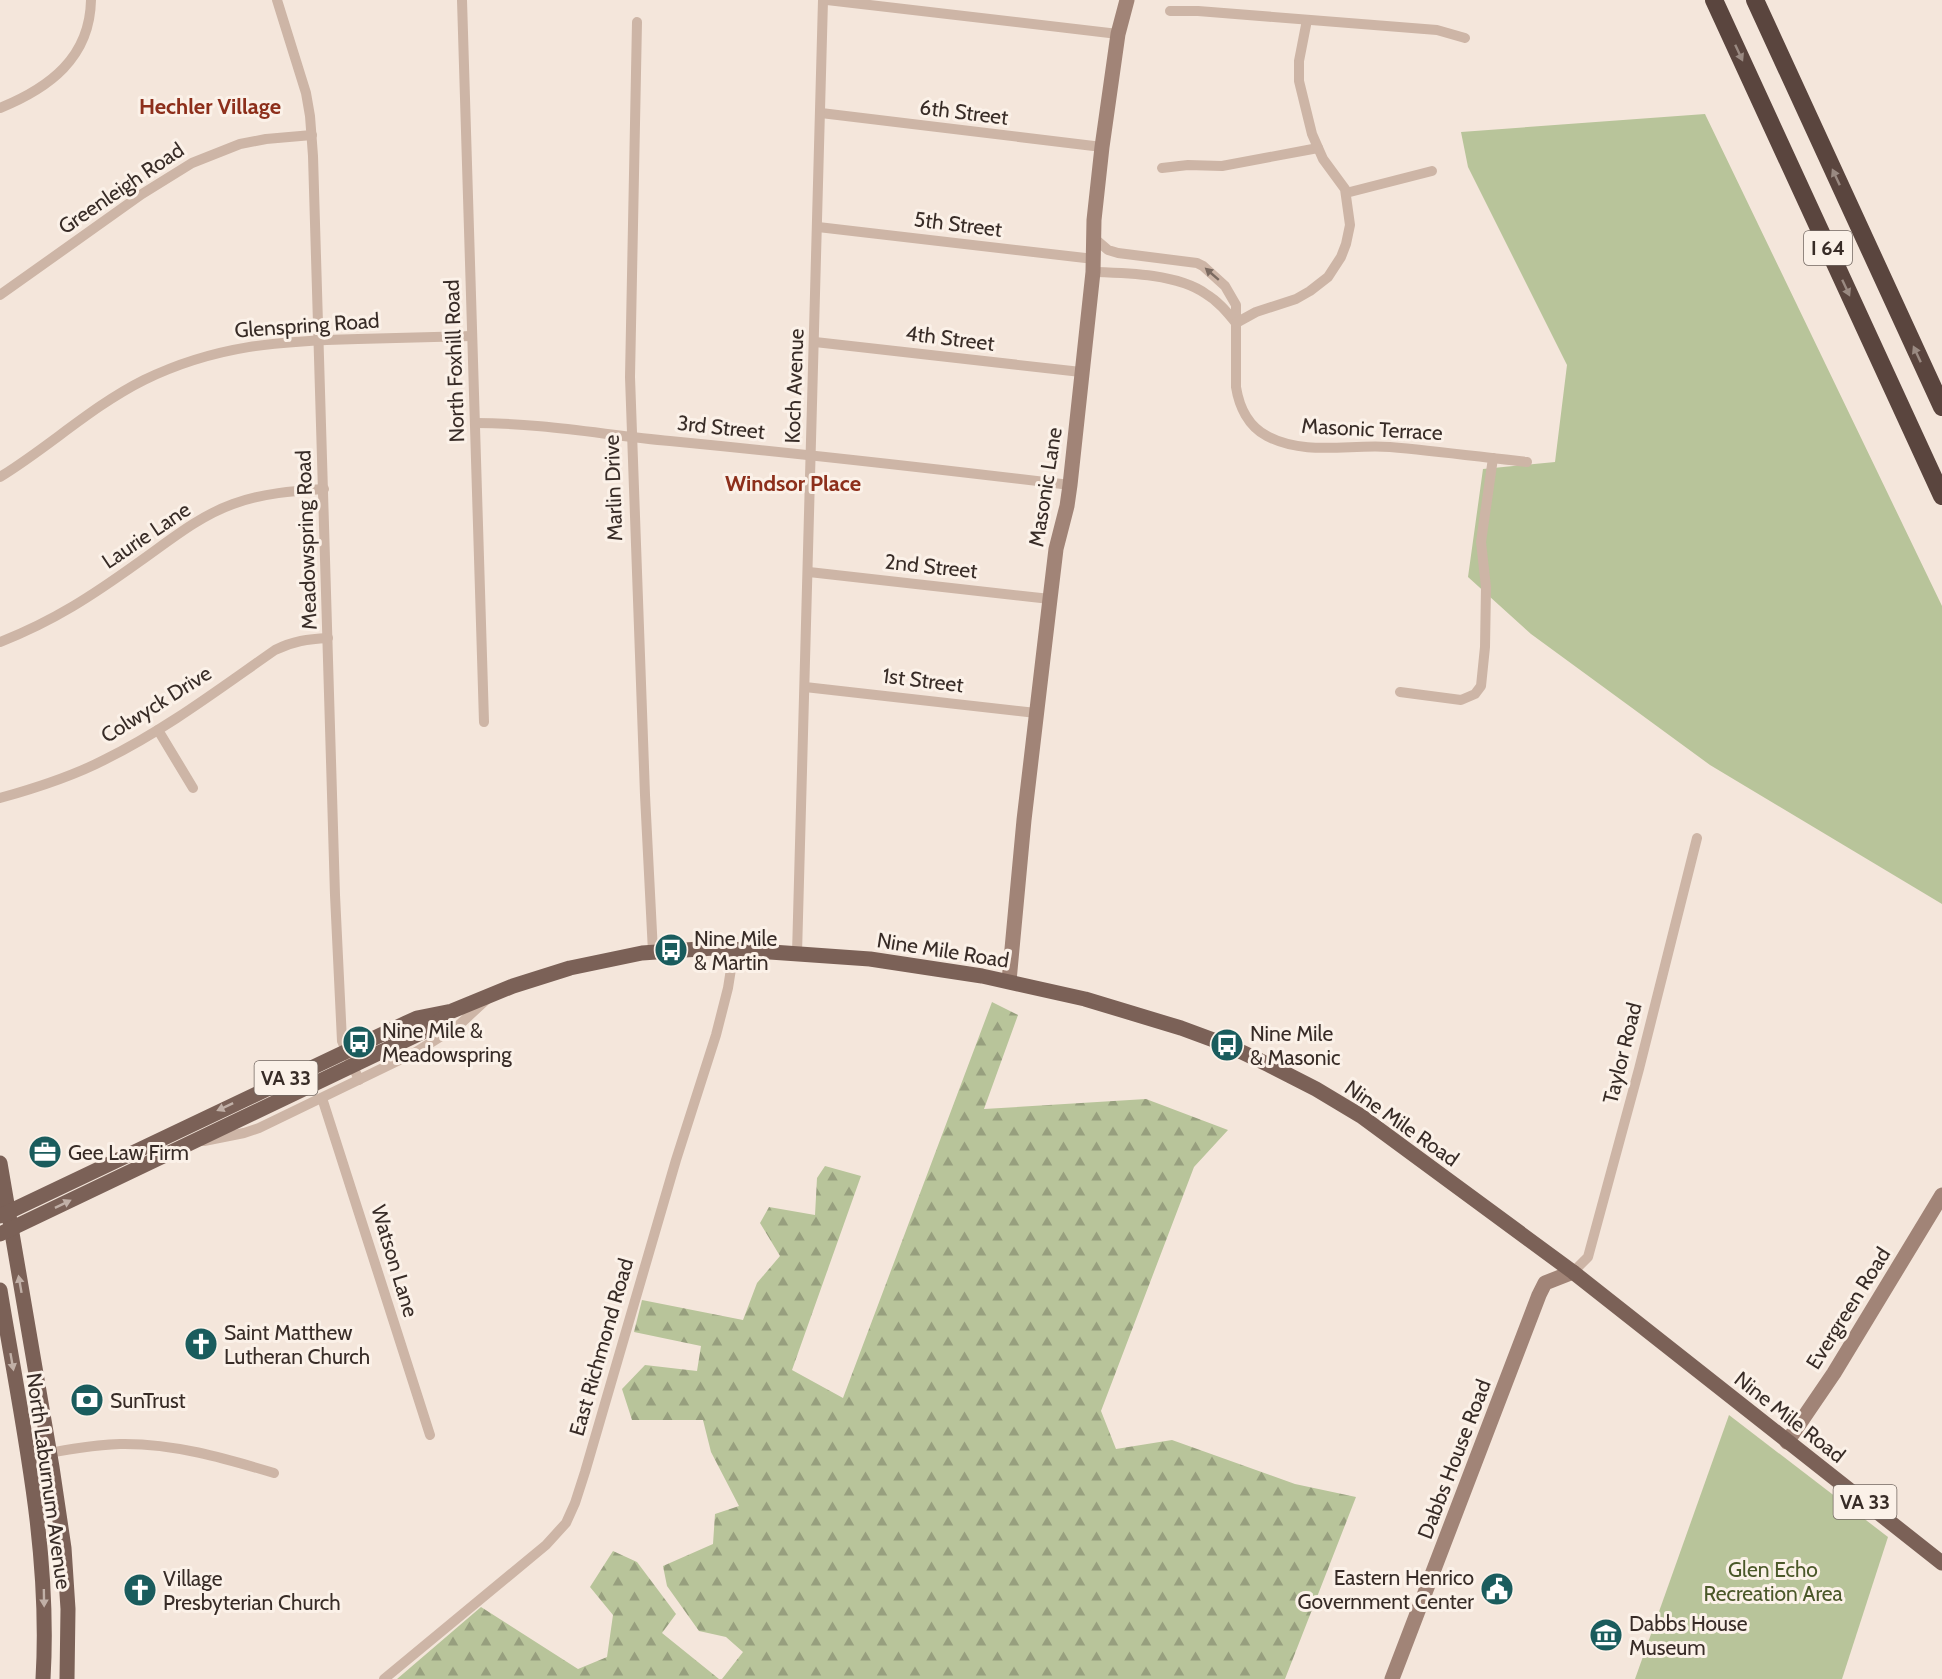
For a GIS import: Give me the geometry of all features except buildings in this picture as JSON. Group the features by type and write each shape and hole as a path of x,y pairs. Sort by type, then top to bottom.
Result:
{"highway":[{"name":"I 64","path":"1714,0 1942,496"},
{"name":"I 64","path":"1755,0 1942,407"}],"main road":[{"name":"Masonic Lane","path":"1009,981 1036,713 1056,549 1070,485 1094,266 1094,220 1102,147 1118,34 1126,0"},
{"name":"Nine Mile Road","path":"4,1214 344,1050 417,1018 452,1011 570,968 612,958 698,949 734,950 870,959 1009,981 1112,1006 1227,1045 1316,1089 1368,1121 1573,1272 1942,1563"},
{"name":"Nine Mile Road","path":"5,1232 429,1029 452,1011"},
{"name":"North Laburnum Avenue","path":"0,1163 5,1232 49,1453 64,1548 68,1609 67,1679"},
{"name":"Evergreen Road","path":"1787,1443 1834,1373 1942,1195"},
{"name":"Dabbs House Road","path":"1392,1679 1539,1295 1545,1283 1573,1272"},
{"name":"North Laburnum Avenue","path":"0,1290 42,1555 45,1595 44,1679"}],"street":[{"path":"0,108 28,95 55,78 76,52 86,30 91,0"},
{"name":"Meadowspring Road","path":"277,0 306,93 312,135 335,895 342,1041 359,1080"},
{"name":"North Foxhill Road","path":"462,0 484,722"},
{"path":"825,0 1118,34"},
{"name":"Koch Avenue","path":"797,954 825,0"},
{"path":"1170,11 1198,11 1437,30 1465,38"},
{"path":"1094,266 1162,278 1192,286 1209,295 1236,323 1256,312 1296,299 1328,277 1341,257 1350,225 1345,189 1323,159 1312,134 1299,81 1299,61 1307,20"},
{"name":"Marlin Drive","path":"638,22 630,355 631,437 653,952"},
{"name":"6th Street","path":"821,113 1102,147"},
{"name":"Greenleigh Road","path":"0,295 142,194 192,163 240,144 312,135"},
{"path":"1162,168 1188,165 1222,166 1318,148"},
{"path":"1346,193 1432,171"},
{"name":"5th Street","path":"818,227 1094,266"},
{"name":"Masonic Terrace","path":"1094,238 1108,250 1118,253 1189,261 1203,266 1225,286 1236,304 1237,396 1249,420 1266,436 1311,447 1388,447 1527,462"},
{"name":"Glenspring Road","path":"0,477 144,380 216,353 254,345 319,340 472,336"},
{"name":"4th Street","path":"815,342 1081,372"},
{"name":"3rd Street","path":"475,423 545,426 1070,485"},
{"path":"1400,692 1461,700 1474,694 1481,686 1484,674 1486,587 1481,542 1493,458"},
{"name":"Laurie Lane","path":"0,642 72,609 181,533 219,510 260,496 324,489"},
{"name":"2nd Street","path":"809,572 1050,599"},
{"name":"Colwyck Drive","path":"0,798 76,773 103,761 158,730 290,642 328,638"},
{"name":"1st Street","path":"805,687 851,690 1036,713"},
{"path":"158,730 193,788"},
{"name":"Taylor Road","path":"1573,1272 1588,1257 1639,1069 1697,838"},
{"name":"East Richmond Road","path":"384,1679 546,1545 561,1529 571,1513 676,1160 714,1044 728,988 734,950"},
{"path":"191,1142 214,1140 276,1121 446,1035 494,994"},
{"name":"Watson Lane","path":"322,1098 430,1435"},
{"path":"28,1457 121,1444 174,1448 207,1454 274,1473"}],"green space":[{"path":"1705,114 1942,606 1942,904 1710,765 1531,634 1468,577 1483,469 1555,462 1567,365 1468,167 1461,132"},
{"path":"992,1002 1018,1015 984,1109 1146,1099 1228,1130 1194,1167 1101,1411 1116,1449 1172,1440 1295,1484 1356,1497 1285,1679 722,1679 743,1652 726,1637 699,1631 667,1586 663,1566 713,1544 715,1514 739,1506 711,1452 703,1420 632,1420 622,1389 645,1365 697,1371 701,1346 634,1332 642,1300 743,1320 757,1283 780,1256 760,1223 769,1207 815,1215 817,1178 825,1166 861,1176 792,1370 843,1398"},
{"name":"Glen Echo Recreation Area","path":"1729,1415 1888,1537 1842,1679 1635,1679"},
{"path":"613,1551 637,1562 676,1614 662,1633 719,1679 397,1679 481,1607 578,1669 607,1657 613,1615 590,1587"}],"place":[{"name":"Nine Mile & Martin","path":"671,950"},
{"name":"Nine Mile & Meadowspring","path":"359,1042"},
{"name":"Nine Mile & Masonic","path":"1227,1045"},
{"name":"Gee Law Firm","path":"45,1152"},
{"name":"Saint Matthew Lutheran Church","path":"201,1344"},
{"name":"SunTrust","path":"87,1400"},
{"name":"Eastern Henrico Government Center","path":"1497,1589"},
{"name":"Village Presbyterian Church","path":"140,1590"},
{"name":"Dabbs House Museum","path":"1606,1635"}],"district":[{"name":"Hechler Village","path":"210,106"},
{"name":"Windsor Place","path":"793,483"}]}
